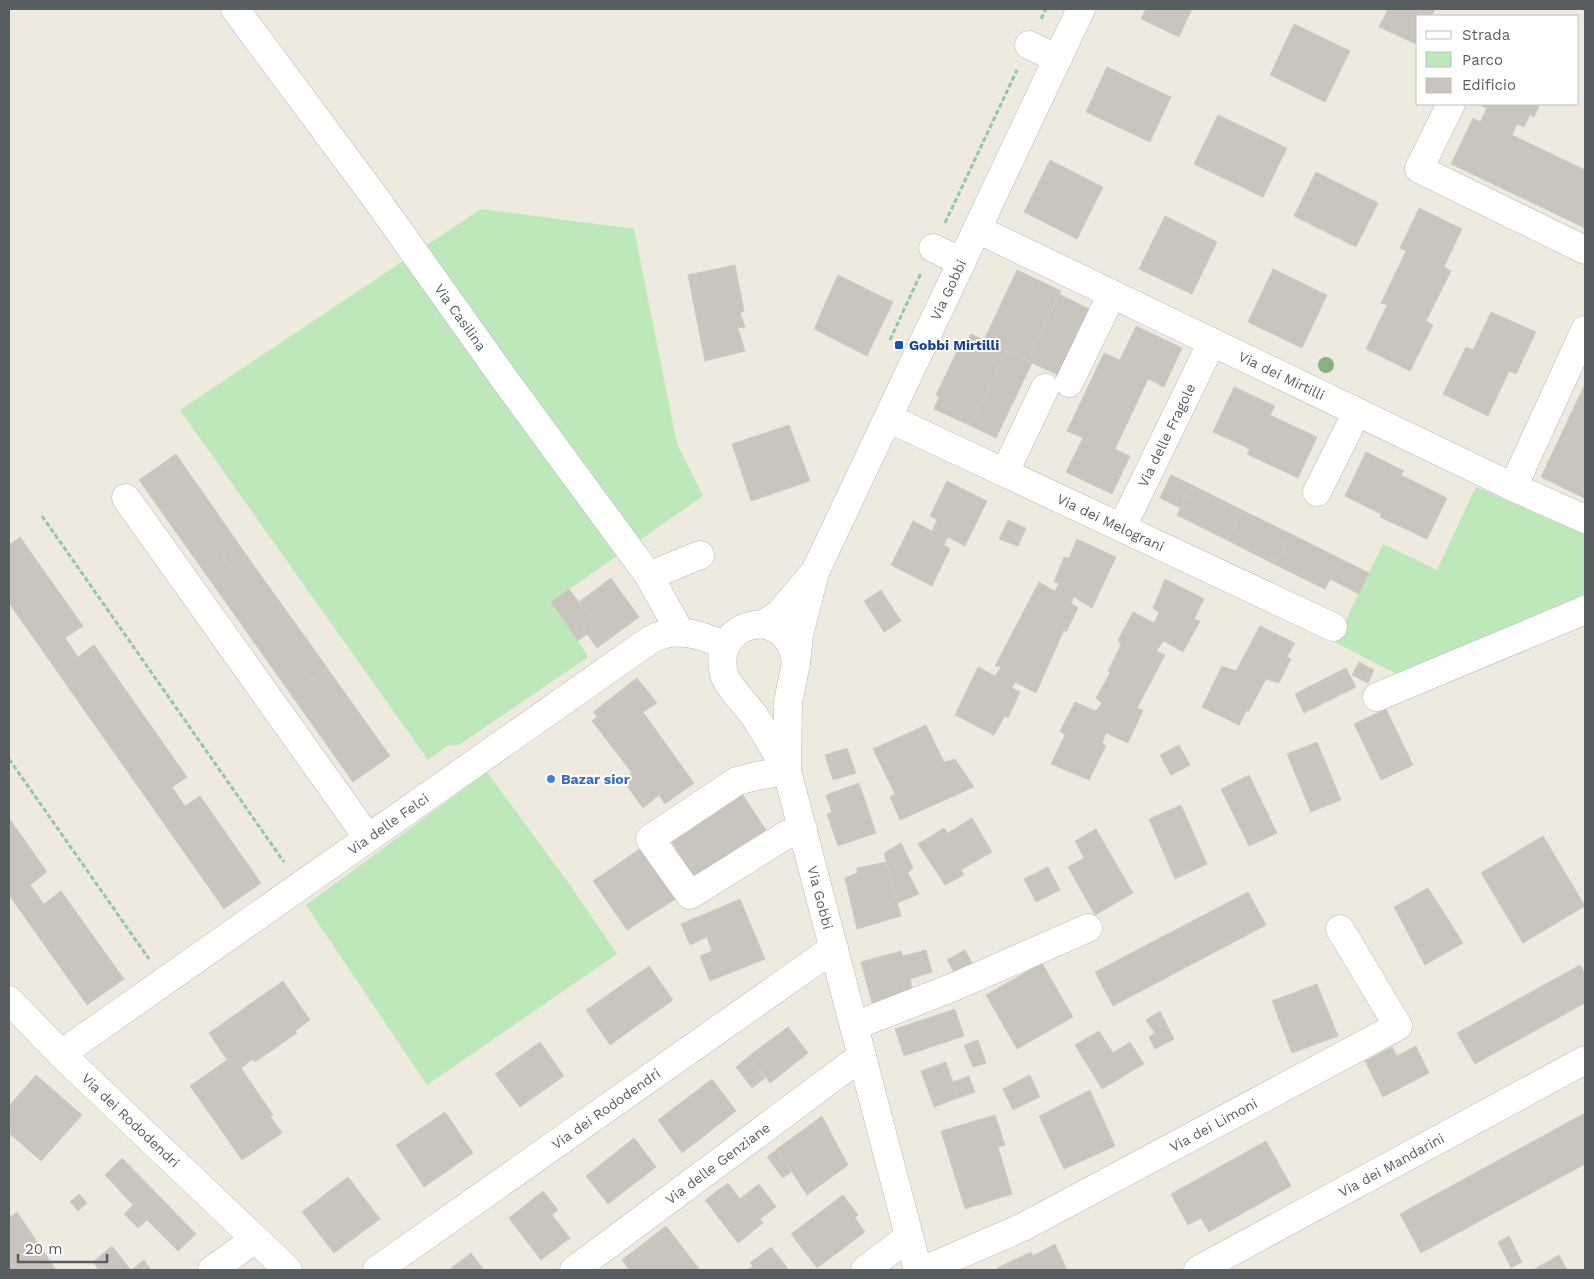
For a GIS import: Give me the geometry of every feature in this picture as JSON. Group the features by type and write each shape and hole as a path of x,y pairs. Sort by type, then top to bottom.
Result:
{"street":[{"name":"Via Casilina","path":"235,9 374,196 502,376 649,576 680,632"},
{"name":"Via Gobbi","path":"787,771 788,702 799,634 815,572 1082,9"},
{"path":"1029,45 1058,59"},
{"path":"1450,105 1419,168 1585,250"},
{"name":"Via dei Mirtilli","path":"977,229 1513,487 1585,519"},
{"path":"933,248 962,262"},
{"path":"1005,472 1112,294"},
{"path":"1513,487 1585,330"},
{"name":"Via delle Fragole","path":"1122,528 1212,342"},
{"path":"1317,492 1357,412"},
{"name":"Via dei Melograni","path":"888,418 1333,627"},
{"path":"126,498 368,838"},
{"path":"649,576 700,556"},
{"name":"Via Gobbi","path":"764,624 780,613 815,572"},
{"path":"1377,697 1585,610"},
{"name":"Via Gobbi","path":"794,670 794,650 788,637 777,628 764,624 748,626 734,634 725,646 722,661 725,676 753,714 787,771 918,1270"},
{"name":"Via delle Felci","path":"61,1054 650,640 660,634 680,632 710,639 725,646"},
{"path":"734,689 745,696 759,698 772,696 784,689 794,670"},
{"path":"787,771 737,781 650,839 690,896 786,835 803,829"},
{"path":"854,1026 956,986 1088,928"},
{"name":"Via dei Limoni","path":"924,1270 1023,1227 1398,1026 1340,930"},
{"name":"Via dei Rododendri","path":"377,1270 834,948"},
{"name":"Via dei Rododendri","path":"9,1000 61,1054 288,1270"},
{"name":"Via delle Genziane","path":"574,1270 862,1056"},
{"name":"Via dei Mandarini","path":"1198,1270 1585,1060"},
{"path":"865,1270 908,1237"},
{"path":"212,1270 255,1239"}],"path":[{"path":"889,343 1046,9"},
{"path":"42,516 286,865"},
{"path":"9,759 150,961"}],"green space":[{"path":"481,209 634,229 677,444 703,496 551,602 588,657 459,745 447,746 428,760 180,410"},
{"path":"1476,487 1585,535 1585,594 1400,676 1335,642 1383,544 1437,570"},
{"path":"487,772 570,885 617,954 427,1085 306,905"}],"building":[{"path":"1146,9 1192,9 1179,37 1141,19"},
{"path":"1388,9 1435,9 1432,15 1416,15 1416,44 1379,27"},
{"path":"1294,24 1350,51 1325,102 1270,75"},
{"path":"1107,67 1171,97 1150,142 1086,112"},
{"path":"1540,105 1534,117 1530,115 1524,127 1517,124 1512,135 1585,170 1585,228 1451,164 1473,118 1480,122 1487,108 1482,106"},
{"path":"1218,115 1287,148 1263,197 1194,164"},
{"path":"1050,160 1103,187 1077,239 1024,212"},
{"path":"1316,172 1378,203 1356,247 1294,216"},
{"path":"1419,208 1462,229 1444,267 1451,271 1426,321 1433,325 1410,371 1366,349 1387,305 1381,303 1406,251 1400,248"},
{"path":"1165,216 1217,242 1192,294 1139,269"},
{"path":"735,265 744,311 740,313 745,327 738,328 745,351 705,361 688,275"},
{"path":"1273,269 1327,295 1302,348 1248,322"},
{"path":"1017,270 1061,291 1028,361 984,340"},
{"path":"838,275 893,302 867,356 814,329"},
{"path":"1059,294 1089,309 1058,375 1028,361"},
{"path":"1491,312 1536,332 1516,374 1509,371 1488,416 1443,394 1466,347 1473,350"},
{"path":"1136,326 1182,348 1164,387 1148,379 1115,449 1130,456 1112,494 1066,472 1083,438 1067,431 1104,353 1120,360"},
{"path":"971,334 1007,351 971,426 934,409 939,397 936,395 959,347 963,349"},
{"path":"1007,351 1032,363 996,438 971,426"},
{"path":"1585,384 1585,496 1584,498 1541,477"},
{"path":"1234,387 1275,406 1270,415 1317,437 1298,478 1247,454 1250,449 1213,432"},
{"path":"789,425 810,481 751,501 732,444"},
{"path":"1366,452 1404,471 1401,475 1447,498 1427,539 1380,517 1381,514 1345,496"},
{"path":"176,454 238,543 223,554 236,574 252,563 316,652 300,663 312,680 328,669 390,756 353,782 139,480"},
{"path":"1171,475 1192,485 1181,508 1160,498"},
{"path":"947,481 987,501 965,546 948,537 944,545 950,549 932,586 891,565 913,521 932,531 937,520 930,516"},
{"path":"1192,485 1242,510 1227,540 1177,515"},
{"path":"1242,510 1291,534 1276,565 1227,540"},
{"path":"1008,520 1026,528 1018,546 999,539"},
{"path":"1291,534 1341,559 1325,589 1276,565"},
{"path":"20,537 83,626 65,638 78,657 94,645 187,777 172,787 185,806 200,796 261,883 224,909 9,603 9,545"},
{"path":"1077,539 1116,557 1092,608 1074,597 1071,603 1078,608 1066,632 1064,630 1036,693 1015,682 1012,688 1020,692 1008,718 1005,716 994,735 955,715 978,667 995,676 1001,667 995,666 1039,582 1055,591 1059,583 1054,582 1064,557 1069,558"},
{"path":"238,543 252,563 236,574 223,554"},
{"path":"1341,559 1369,573 1359,594 1330,579"},
{"path":"611,578 639,617 597,648 582,627 592,620 579,602"},
{"path":"1165,579 1204,599 1194,619 1200,621 1183,652 1164,641 1156,651 1165,655 1137,708 1143,710 1128,743 1106,733 1102,743 1106,746 1089,780 1051,764 1065,735 1060,731 1075,702 1096,711 1102,703 1096,698 1110,673 1108,671 1121,645 1118,640 1133,612 1154,623 1159,613 1153,608"},
{"path":"569,589 592,620 582,627 587,634 578,641 551,602"},
{"path":"881,590 901,621 884,632 864,601"},
{"path":"1260,626 1295,643 1287,657 1291,659 1279,683 1266,679 1249,711 1246,711 1239,725 1202,707 1222,666 1236,671"},
{"path":"316,652 328,669 312,680 300,663"},
{"path":"1359,662 1374,670 1368,683 1352,675"},
{"path":"1346,668 1356,687 1304,713 1295,694"},
{"path":"637,678 657,703 643,712 694,783 665,804 659,795 643,808 623,780 632,773 592,721 597,717 593,712"},
{"path":"1386,709 1413,765 1381,780 1354,724"},
{"path":"926,725 944,762 955,759 974,787 900,820 890,797 895,794 873,749"},
{"path":"1317,742 1341,800 1311,812 1287,754"},
{"path":"1179,745 1190,765 1171,775 1160,755"},
{"path":"847,748 856,773 833,780 825,755"},
{"path":"1249,775 1277,833 1249,846 1221,789"},
{"path":"859,783 876,833 838,846 827,814 832,812 826,795"},
{"path":"741,792 766,830 694,877 669,838"},
{"path":"1181,805 1207,864 1175,879 1149,819"},
{"path":"9,818 47,872 30,885 44,904 61,891 124,979 87,1005 9,895"},
{"path":"972,818 992,852 961,870 964,875 945,885 918,844 944,828 948,833"},
{"path":"1096,829 1133,893 1095,915 1068,867 1084,858 1075,841"},
{"path":"1543,836 1585,906 1523,943 1481,873"},
{"path":"901,843 913,868 908,873 919,894 897,903 884,853"},
{"path":"641,848 677,898 627,930 593,881"},
{"path":"886,862 901,916 857,929 845,878 857,873 857,868"},
{"path":"1048,867 1060,890 1036,902 1024,879"},
{"path":"1428,888 1463,943 1425,965 1394,907"},
{"path":"1248,892 1266,925 1113,1006 1095,972"},
{"path":"740,899 765,959 710,981 700,956 712,951 707,937 690,945 681,924"},
{"path":"926,950 932,972 910,979 913,992 872,1003 861,962 901,951 903,956"},
{"path":"965,950 972,963 954,972 947,960"},
{"path":"1042,963 1073,1017 1017,1049 986,995"},
{"path":"1580,965 1585,974 1585,1003 1475,1064 1457,1033"},
{"path":"649,966 673,1000 610,1045 586,1010"},
{"path":"283,981 310,1020 295,1031 297,1033 255,1062 253,1059 241,1068 273,1115 270,1116 282,1133 242,1160 190,1086 227,1060 209,1033"},
{"path":"1317,984 1338,1036 1292,1053 1272,1001"},
{"path":"955,1009 964,1036 904,1056 895,1029"},
{"path":"1160,1011 1174,1039 1155,1049 1149,1037 1155,1033 1146,1020"},
{"path":"788,1027 808,1053 770,1083 749,1056"},
{"path":"1099,1031 1113,1053 1130,1042 1144,1064 1102,1089 1075,1045"},
{"path":"978,1040 986,1063 973,1067 964,1045"},
{"path":"540,1042 564,1076 520,1107 495,1074"},
{"path":"1416,1046 1429,1073 1383,1097 1365,1061 1392,1047 1397,1056"},
{"path":"749,1056 765,1078 752,1088 736,1067"},
{"path":"946,1062 958,1098 934,1107 921,1071"},
{"path":"36,1075 82,1115 41,1161 9,1133 9,1106"},
{"path":"1030,1075 1040,1097 1013,1110 1003,1089"},
{"path":"969,1076 975,1092 958,1098 953,1082"},
{"path":"712,1079 736,1111 682,1153 658,1120"},
{"path":"1090,1090 1115,1146 1064,1169 1039,1116"},
{"path":"445,1112 473,1153 424,1187 396,1145"},
{"path":"1585,1113 1585,1164 1421,1253 1400,1214"},
{"path":"995,1115 1005,1145 998,1147 1012,1194 965,1209 941,1131"},
{"path":"822,1116 848,1165 807,1195 777,1149"},
{"path":"634,1138 656,1167 608,1204 586,1176"},
{"path":"1266,1141 1291,1186 1209,1232 1201,1218 1188,1225 1171,1194"},
{"path":"777,1149 791,1172 783,1178 767,1157"},
{"path":"122,1158 196,1234 178,1251 147,1220 138,1228 124,1214 133,1205 105,1175"},
{"path":"348,1177 380,1219 334,1253 302,1212"},
{"path":"728,1183 740,1199 759,1184 776,1207 760,1219 763,1223 738,1243 705,1200"},
{"path":"543,1191 558,1210 552,1215 570,1238 541,1260 509,1218"},
{"path":"79,1194 87,1203 78,1211 70,1202"},
{"path":"843,1195 858,1215 855,1218 865,1232 817,1268 791,1234"},
{"path":"17,1212 56,1270 9,1270 9,1213 11,1217"},
{"path":"666,1226 700,1270 629,1270 622,1260"},
{"path":"1509,1236 1522,1262 1511,1268 1498,1242"},
{"path":"1055,1244 1067,1270 998,1270 997,1268 1031,1252 1033,1256"},
{"path":"112,1246 131,1270 99,1270 93,1262"},
{"path":"771,1247 789,1270 747,1270 753,1266 750,1263"},
{"path":"471,1253 484,1270 452,1270 451,1268"},
{"path":"1559,1255 1567,1270 1533,1270"},
{"path":"144,1260 151,1270 131,1270"}],"place":[{"name":"Gobbi Mirtilli","path":"899,345"},
{"name":"Bazar sior","path":"551,779"}]}
